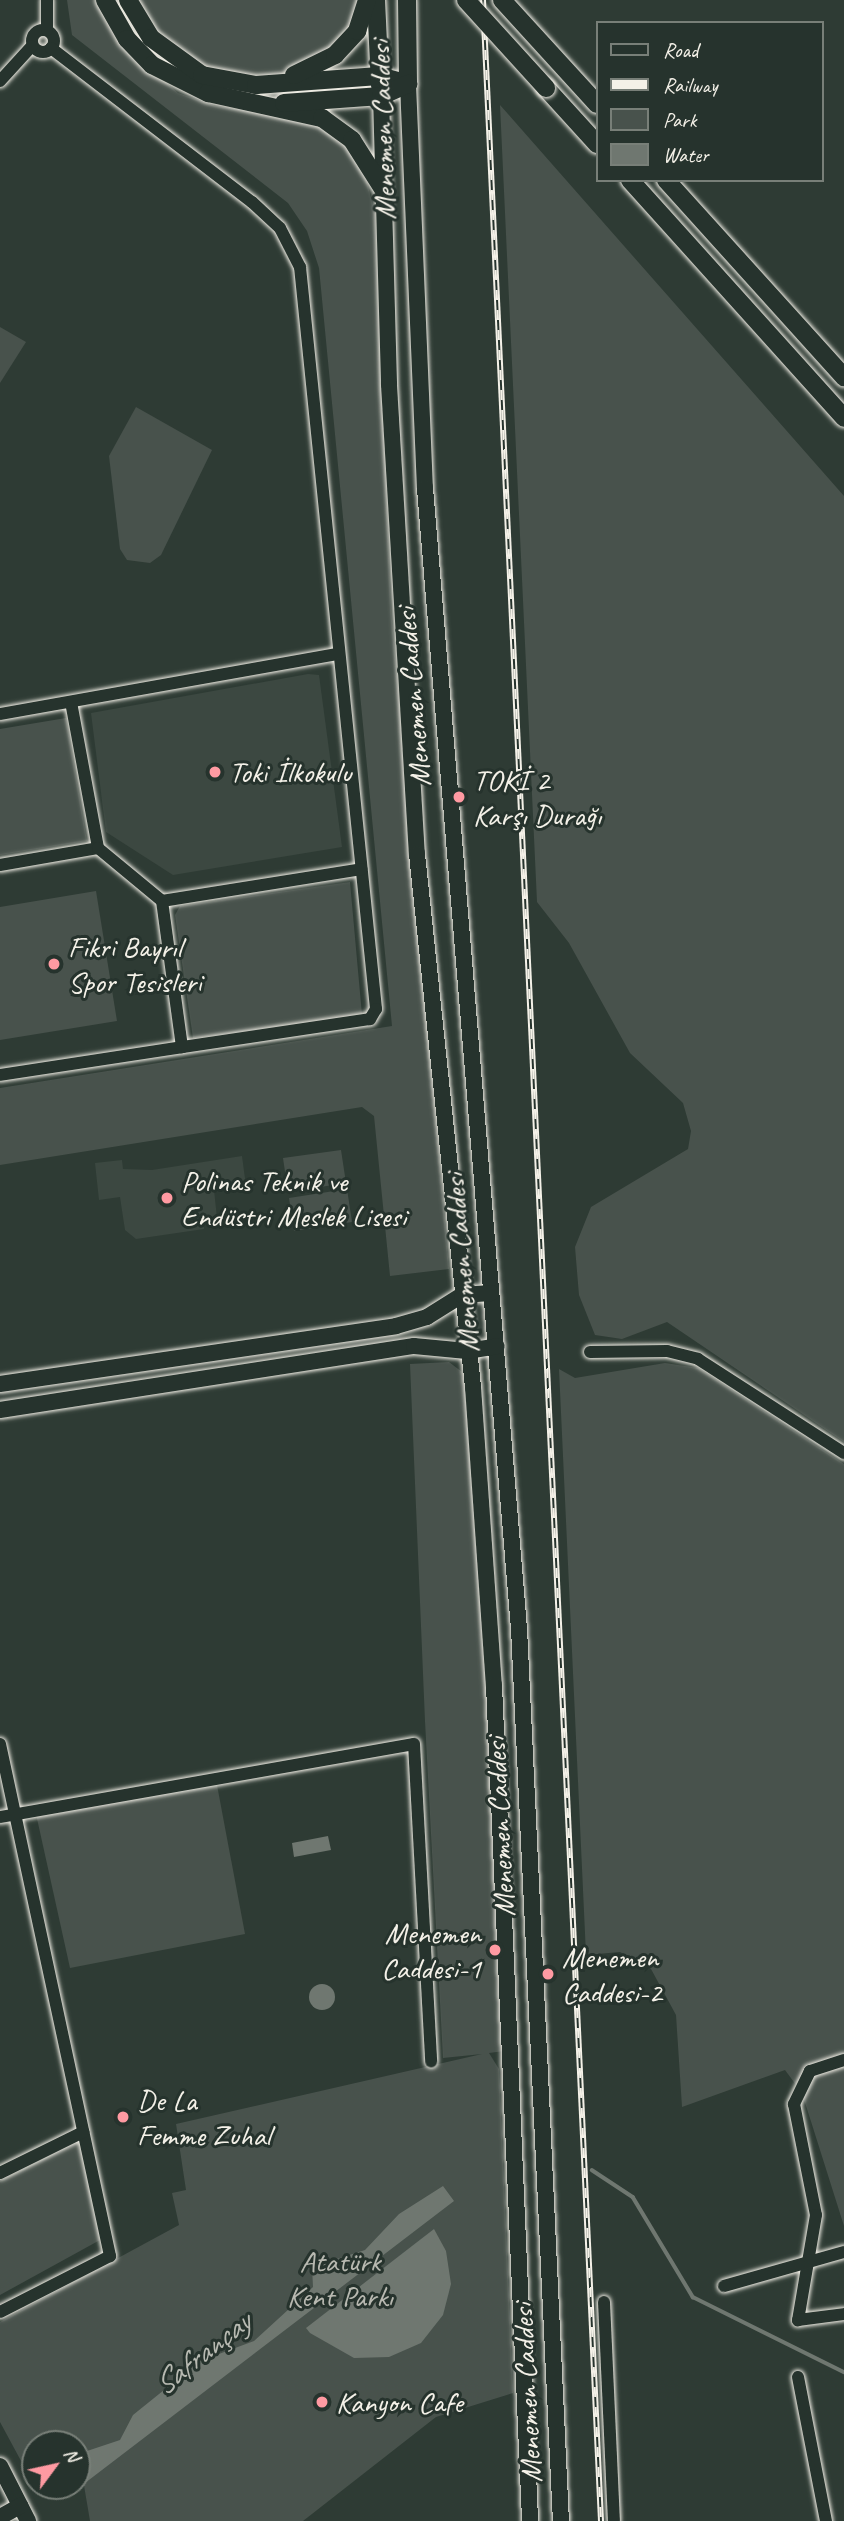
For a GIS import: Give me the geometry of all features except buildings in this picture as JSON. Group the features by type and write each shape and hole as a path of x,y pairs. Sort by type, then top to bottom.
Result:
{"highway":[{"path":"105,0 127,38 173,79 322,118 352,140 383,190"},
{"path":"128,0 151,38 202,75 256,85 281,81 379,76 408,84"},
{"path":"281,81 335,55 357,31 367,0"},
{"name":"Menemen Caddesi","path":"376,0 381,96"},
{"name":"Menemen Caddesi","path":"407,0 408,84"},
{"path":"466,0 596,143"},
{"path":"502,0 596,103"},
{"path":"274,105 381,96 408,84"},
{"path":"632,182 844,418"},
{"path":"668,182 844,377"}],"main road":[{"name":"Menemen Caddesi","path":"408,84 426,502 519,1628 561,2521"},
{"name":"Menemen Caddesi","path":"381,96 383,190 417,854 462,1295 494,1685 530,2521"},
{"path":"0,1384 413,1323 462,1295 491,1293"},
{"path":"0,1410 414,1346 467,1351 497,1346"},
{"path":"0,2466 28,2521"},
{"path":"2,2516 20,2506"}],"street":[{"path":"0,1074 370,1020 376,1009 337,654 300,267 291,244 252,202 51,48 47,30 47,0"},
{"path":"0,81 32,46 33,34 47,30"},
{"path":"32,46 41,52 51,48"},
{"path":"0,714 337,654"},
{"path":"71,702 99,848 162,901 182,1047"},
{"path":"0,865 99,848"},
{"path":"162,901 361,869"},
{"path":"590,1352 667,1351 698,1359 844,1453"},
{"path":"0,1744 5,1816 83,2132 110,2256 0,2312"},
{"path":"5,1816 414,1744 431,2062"},
{"path":"844,2060 810,2071 794,2104 816,2215 798,2320 844,2314"},
{"path":"0,2173 83,2132"},
{"path":"724,2286 809,2258 844,2252"},
{"path":"604,2302 614,2521"},
{"path":"797,2376 826,2521"}],"shaded area":[{"name":"Toki İlkokulu","path":"308,674 319,675 342,847 173,875 106,832 91,713"},
{"name":"Polinas Teknik ve Endüstri Meslek Lisesi","path":"242,1156 246,1186 214,1190 217,1218 203,1219 204,1229 136,1239 125,1230 120,1197 99,1200 95,1163 122,1160 123,1169 152,1170"}],"green space":[{"path":"67,0 95,0 117,40 178,93 215,106 314,119 348,147 367,182 375,214 391,610 449,1269 390,1276 374,1116 362,1107 0,1165 0,1088 392,1026 319,268 307,231 288,203 72,35"},
{"path":"128,0 357,0 357,31 335,55 256,85 175,58"},
{"path":"500,105 844,496 844,1442 667,1322 622,1339 595,1335 579,1295 575,1247 591,1207 688,1149 691,1131 683,1103 630,1053 569,943 537,902"},
{"path":"0,327 26,342 0,383"},
{"path":"136,407 212,450 161,555 150,563 127,560 120,549 109,456"},
{"path":"66,718 87,841 0,855 0,729"},
{"path":"350,882 362,1015 193,1038 175,915 180,906"},
{"name":"Fikri Bayrıl Spor Tesisleri","path":"96,891 117,1021 0,1040 0,907"},
{"path":"341,1150 346,1183 288,1192 283,1158"},
{"path":"347,1189 352,1222 294,1231 289,1198"},
{"name":"Atatürk Kent Parkı","path":"449,1362 466,1375 511,2050 489,2053 499,2069 513,2393 436,2417 303,2521 90,2521 86,2500 91,2500 91,2430 21,2430 21,2461 0,2422 0,2322 179,2225 172,2193 186,2190 176,2124 482,2054 443,2058 410,1364"},
{"path":"665,1363 698,1368 844,1464 844,2226 802,2093 785,2070 682,2107 676,2015 651,1969 620,1952 586,1955 559,1369 575,1378"},
{"path":"217,1785 245,1934 70,1968 36,1814"},
{"path":"77,2142 84,2143 100,2240 0,2295 0,2181"}],"water":[{"path":"328,1836 331,1850 294,1857 292,1843"},
{"path":"322,1984 331,1988 335,1997 331,2006 322,2010 313,2006 309,1997 313,1988"},
{"path":"443,2186 454,2201 91,2478 91,2450 120,2440 133,2415 200,2361 254,2341 313,2287 312,2267 365,2250 399,2214"},
{"path":"434,2229 446,2251 451,2284 443,2315 421,2343 389,2357 354,2358 310,2333 306,2328"}],"waterway":[{"name":"Safrançay","path":"592,2170 633,2197 693,2297 844,2372"}],"railway":[{"path":"483,0 601,2521"}],"place":[{"name":"Toki İlkokulu","path":"215,772"},
{"name":"TOKİ 2 Karşı Durağı","path":"459,797"},
{"name":"Fikri Bayrıl Spor Tesisleri","path":"54,964"},
{"name":"Polinas Teknik ve Endüstri Meslek Lisesi","path":"167,1198"},
{"name":"Menemen Caddesi-1","path":"495,1950"},
{"name":"Menemen Caddesi-2","path":"548,1974"},
{"name":"De La Femme Zuhal","path":"123,2117"},
{"name":"Kanyon Cafe","path":"322,2402"}]}
